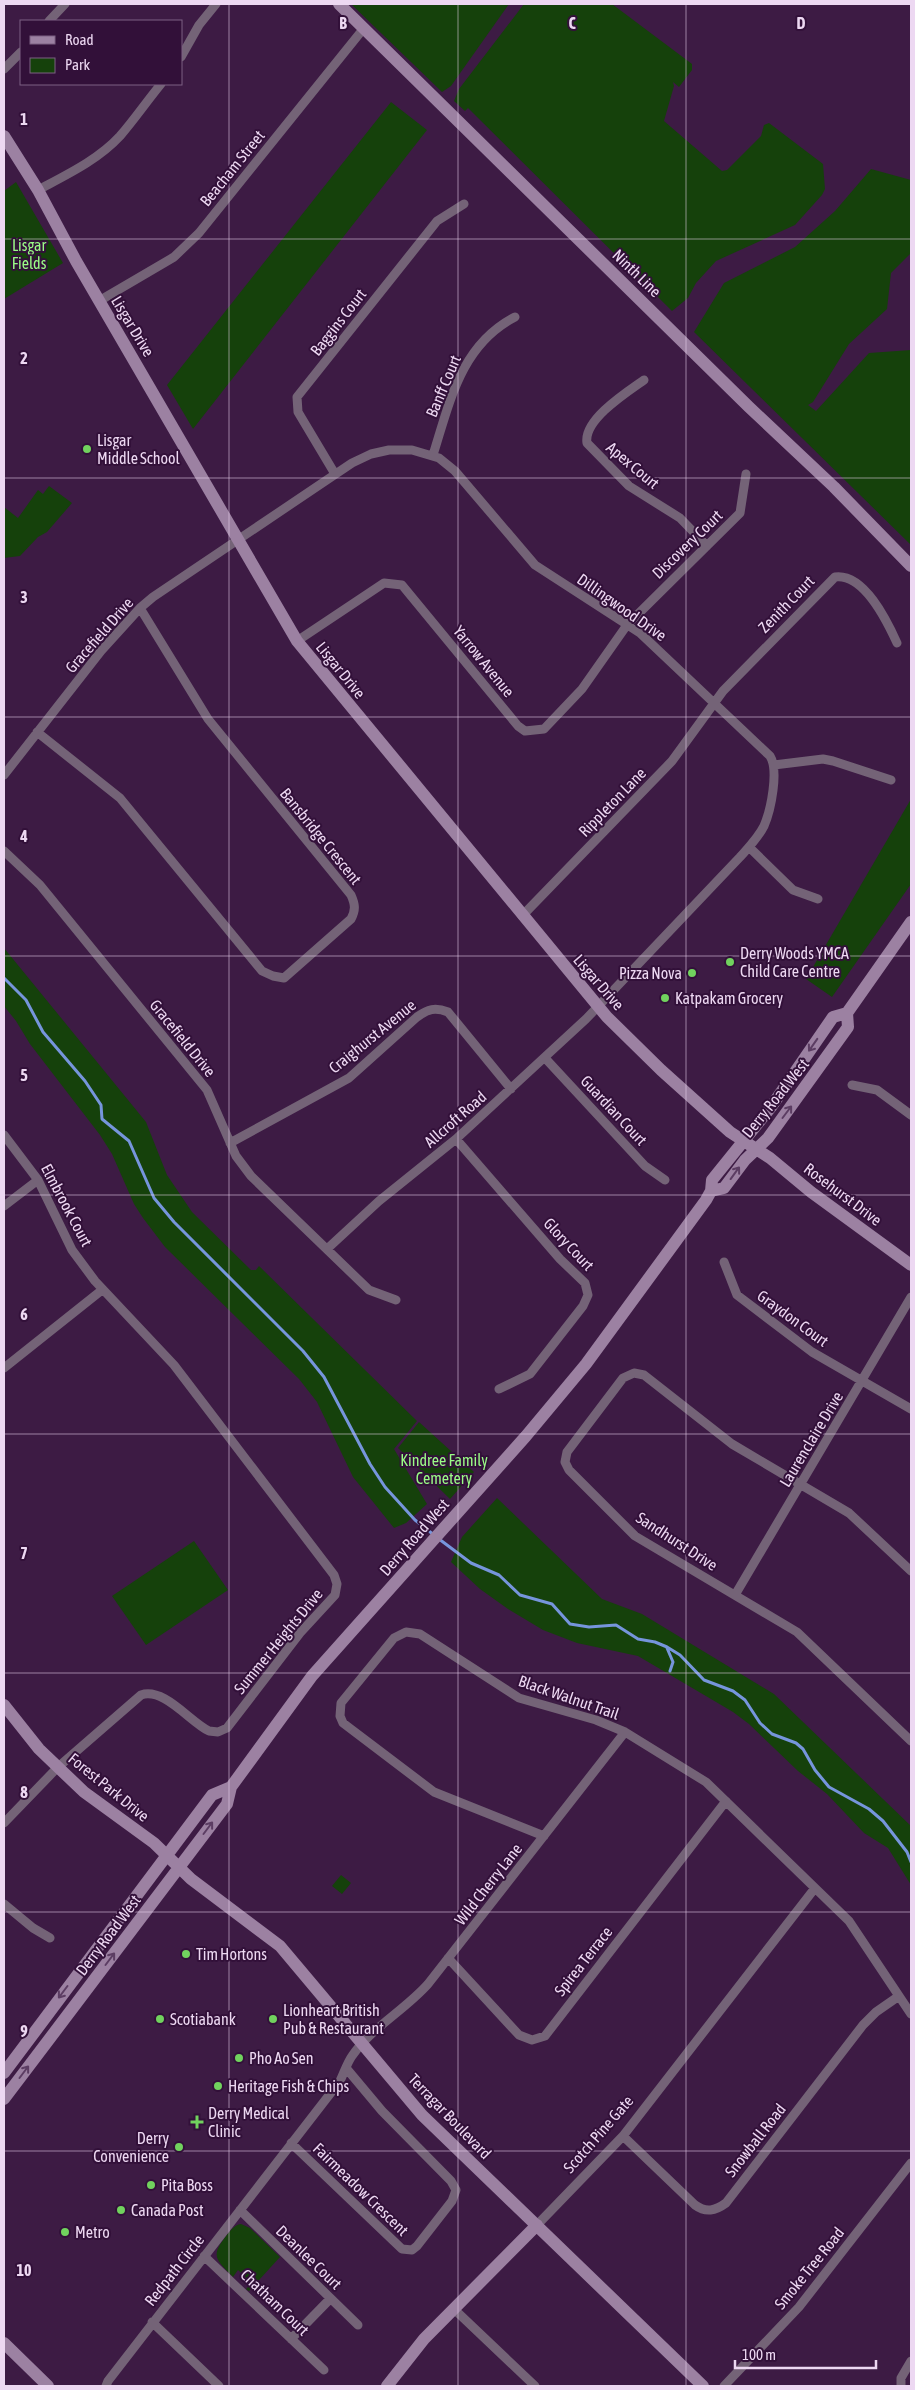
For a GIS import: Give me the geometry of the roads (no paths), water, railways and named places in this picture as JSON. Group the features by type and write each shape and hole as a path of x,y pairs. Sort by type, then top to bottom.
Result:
{"main road":[{"name":"Ninth Line","path":"339,4 749,407 834,487 911,566"},
{"name":"Lisgar Drive","path":"4,136 38,190 99,301 297,641 598,1006 661,1070 742,1140 756,1148"},
{"name":"Derry Road West","path":"4,2099 227,1804 231,1787 312,1676 526,1436 586,1364 712,1191 712,1180 742,1140 771,1107 833,1017 847,1013 911,922"},
{"name":"Derry Road West","path":"712,1191 724,1188 756,1148 768,1138 848,1027 847,1013"},
{"name":"Rosehurst Drive","path":"756,1148 811,1192 911,1265"},
{"name":"Forest Park Drive","path":"4,1705 57,1768 84,1792 167,1855 179,1867"},
{"name":"Derry Road West","path":"4,2073 212,1795 231,1787"},
{"name":"Terragar Boulevard","path":"179,1867 280,1946 422,2114 703,2386"},
{"name":"Scotch Pine Gate","path":"387,2386 424,2339 455,2310 537,2225"},
{"path":"4,2343 48,2386"}],"street":[{"path":"50,20 65,4"},
{"path":"182,55 199,24 216,4"},
{"name":"Beacham Street","path":"99,301 174,257 199,233 364,28"},
{"path":"4,70 20,53"},
{"path":"38,190 108,147 119,137 160,85"},
{"name":"Baggins Court","path":"335,474 298,412 297,397 437,221 464,204"},
{"name":"Banff Court","path":"433,455 458,382 470,358 489,333 515,317"},
{"name":"Apex Court","path":"644,380 618,398 588,428 587,443 629,486 680,518 707,546"},
{"name":"Dillingwood Drive","path":"239,540 362,457 379,452 412,450 433,455 456,471 535,565 627,625 664,654 770,756 774,765"},
{"name":"Discovery Court","path":"627,625 740,513 746,474"},
{"name":"Gracefield Drive","path":"4,775 121,627 140,608 153,597 239,540"},
{"name":"Zenith Court","path":"715,703 730,684 835,577 850,577 856,582 884,614 897,644"},
{"name":"Yarrow Avenue","path":"297,641 384,583 402,585 518,726 525,731 535,732 544,729 582,689 627,625"},
{"name":"Bansbridge Crescent","path":"37,732 120,798 262,971 284,978 351,919 355,912 351,895 208,720 140,608"},
{"name":"Rippleton Lane","path":"522,916 672,761 715,703"},
{"path":"598,1006 749,847 761,831 767,818 774,765 833,760 891,780"},
{"path":"749,847 793,890 818,899"},
{"name":"Gracefield Drive","path":"4,850 40,886 207,1090 230,1143 250,1176 369,1290 396,1300"},
{"name":"Allcroft Road","path":"327,1249 384,1196 456,1139 598,1006"},
{"name":"Craighurst Avenue","path":"230,1143 349,1078 417,1017 428,1010 438,1008 448,1012 510,1089"},
{"name":"Guardian Court","path":"544,1058 645,1166 664,1180"},
{"path":"852,1085 877,1090 911,1115"},
{"name":"Elmbrook Court","path":"4,1136 38,1180 72,1250 102,1290"},
{"name":"Glory Court","path":"456,1139 560,1259 588,1288 586,1301 530,1374 500,1389"},
{"path":"4,1206 38,1180"},
{"name":"Graydon Court","path":"724,1262 737,1295 812,1352 911,1409"},
{"path":"4,1368 102,1290"},
{"name":"Summer Heights Drive","path":"57,1768 136,1699 145,1694 162,1697 209,1731 218,1732 227,1728 336,1589 334,1575 174,1365 102,1290"},
{"name":"Laurenclaire Drive","path":"735,1595 863,1382 911,1297"},
{"name":"Sandhurst Drive","path":"911,1571 849,1513 732,1444 644,1375 634,1373 623,1378 567,1452 565,1462 569,1470 635,1536 797,1632 911,1741"},
{"name":"Black Walnut Trail","path":"544,1836 434,1792 344,1724 340,1716 341,1703 394,1638 406,1632 414,1632 518,1698 602,1722 625,1732 693,1772 726,1801 849,1921 911,2014"},
{"name":"Wild Cherry Lane","path":"363,2044 375,2031 416,1997 625,1732"},
{"path":"4,1823 57,1768"},
{"name":"Spirea Terrace","path":"448,1958 519,2035 532,2040 545,2036 726,1801"},
{"name":"Scotch Pine Gate","path":"537,2225 622,2136 815,1888"},
{"path":"4,1904 33,1928 50,1938"},
{"name":"Snowball Road","path":"622,2136 695,2205 702,2210 716,2210 726,2203 863,2025 876,2012 899,1996"},
{"name":"Redpath Circle","path":"106,2386 152,2322 340,2081 352,2056 363,2044"},
{"name":"Fairmeadow Crescent","path":"291,2143 402,2249 412,2250 417,2246 452,2200 456,2190 451,2181 382,2111 346,2068"},
{"name":"Smoke Tree Road","path":"724,2386 799,2307 911,2163"},
{"name":"Deanlee Court","path":"240,2210 358,2325"},
{"name":"Chatham Court","path":"204,2256 324,2370"},
{"path":"291,2339 330,2298"},
{"path":"455,2310 530,2385"},
{"name":"Redpath Circle","path":"152,2322 219,2386"},
{"path":"901,2386 901,2378 911,2361"}],"waterway":[{"path":"4,978 26,1000 43,1032 85,1081 101,1105 102,1119 129,1141 154,1198 174,1222 303,1351 324,1377 370,1464 385,1487 415,1520 434,1535"},
{"path":"439,1539 471,1563 499,1575 520,1595 552,1604 570,1624 589,1627 616,1625 638,1639 655,1642 667,1647 680,1655 704,1680 733,1691 745,1700 760,1723 772,1734 796,1743 803,1749 815,1770 829,1787 869,1809 883,1821 907,1852 911,1862"},
{"path":"667,1648 673,1662 670,1671"}],"place":[{"name":"Lisgar Middle School","path":"87,449"},
{"name":"Derry Woods YMCA Child Care Centre","path":"730,962"},
{"name":"Pizza Nova","path":"692,973"},
{"name":"Katpakam Grocery","path":"665,998"},
{"name":"Tim Hortons","path":"186,1954"},
{"name":"Scotiabank","path":"160,2019"},
{"name":"Lionheart British Pub & Restaurant","path":"273,2019"},
{"name":"Pho Ao Sen","path":"239,2058"},
{"name":"Heritage Fish & Chips","path":"218,2086"},
{"name":"Derry Medical Clinic","path":"197,2122"},
{"name":"Derry Convenience","path":"179,2147"},
{"name":"Pita Boss","path":"151,2185"},
{"name":"Canada Post","path":"121,2210"},
{"name":"Metro","path":"65,2232"}],"park label":[{"name":"Lisgar Fields","path":"29,254"},
{"name":"Kindree Family Cemetery","path":"444,1469"}]}
